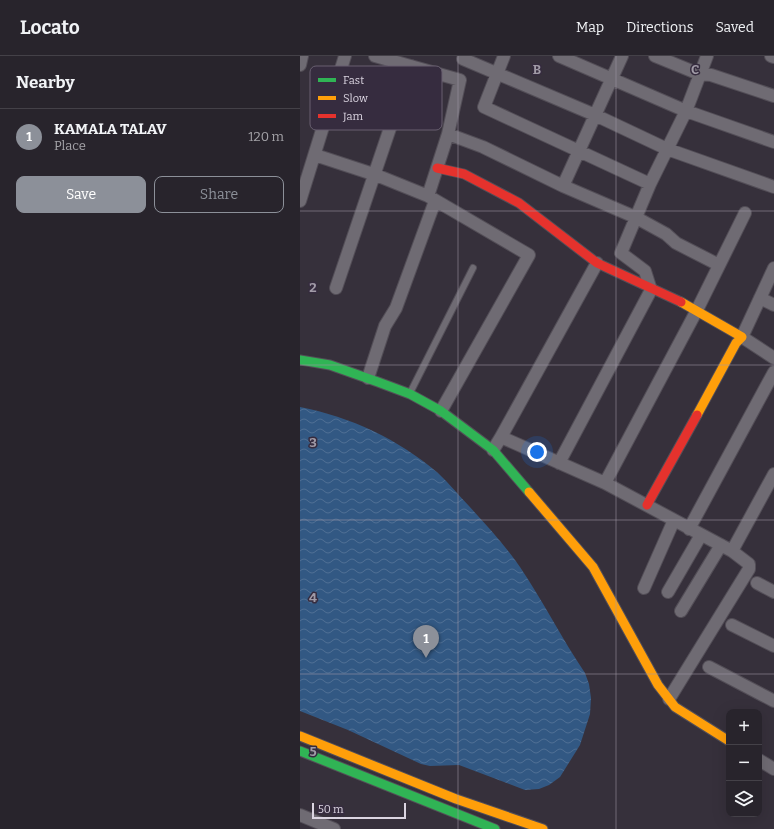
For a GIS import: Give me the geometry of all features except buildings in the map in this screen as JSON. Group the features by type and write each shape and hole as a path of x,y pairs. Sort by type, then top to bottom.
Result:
{"street":[{"path":"300,65 302,56"},
{"path":"342,66 345,56"},
{"path":"379,56 411,66"},
{"path":"504,56 484,107 650,184"},
{"path":"559,56 686,111 774,142"},
{"path":"563,186 622,56"},
{"path":"655,56 699,74 711,75 774,96"},
{"path":"559,463 651,290 645,271 621,253 650,184 686,111 707,56"},
{"path":"368,378 386,326 396,308 432,199 437,168 448,134 460,80 463,58 595,115 667,149 774,187"},
{"path":"442,75 460,80"},
{"path":"300,201 323,130"},
{"path":"336,288 390,130"},
{"path":"448,134 483,147 563,186 635,217 666,234 676,243 720,265"},
{"path":"315,155 376,175 432,199 529,256 441,410"},
{"path":"437,168 464,174 519,203 597,263 651,290 697,310 774,358"},
{"path":"605,483 697,310 745,213"},
{"path":"493,450 597,263"},
{"path":"647,504 736,343 742,337 774,268"},
{"path":"760,298 774,305"},
{"path":"300,360 330,365 410,394 441,410 493,450 593,567 658,685 675,707 726,739"},
{"path":"689,529 774,372"},
{"path":"501,437 605,483 647,504 689,529 727,548 749,564 749,569 669,699"},
{"path":"681,611 727,548 774,474"},
{"path":"644,588 674,520"},
{"path":"668,592 701,535"},
{"path":"757,583 774,592"},
{"path":"732,625 774,646"},
{"path":"709,668 774,701"},
{"path":"300,736 468,804 543,829"},
{"path":"300,752 468,824 495,829"},
{"path":"762,762 774,769"},
{"path":"468,804 468,824"},
{"path":"300,815 313,825 334,829"}],"lane":[{"path":"410,394 472,268"}],"water":[{"path":"300,407 319,411 356,423 390,440 423,461 450,485 496,536 520,567 585,673 589,684 591,698 590,714 580,745 560,777 549,785 539,789 525,790 459,765 430,766 421,764 348,730 300,711"}],"traffic: fast":[{"path":"300,360 330,365 378,382 410,394 441,411 493,450 529,492"},
{"path":"300,751 495,829"}],"traffic: slow":[{"path":"681,302 742,337 736,343 697,415"},
{"path":"529,492 593,567 658,685 675,707 726,739"},
{"path":"300,736 456,799 543,829"}],"traffic: jam":[{"path":"437,168 464,174 519,203 597,263 681,302"},
{"path":"647,505 697,415"}],"place":[{"name":"KAMALA TALAV","path":"426,658"}]}
